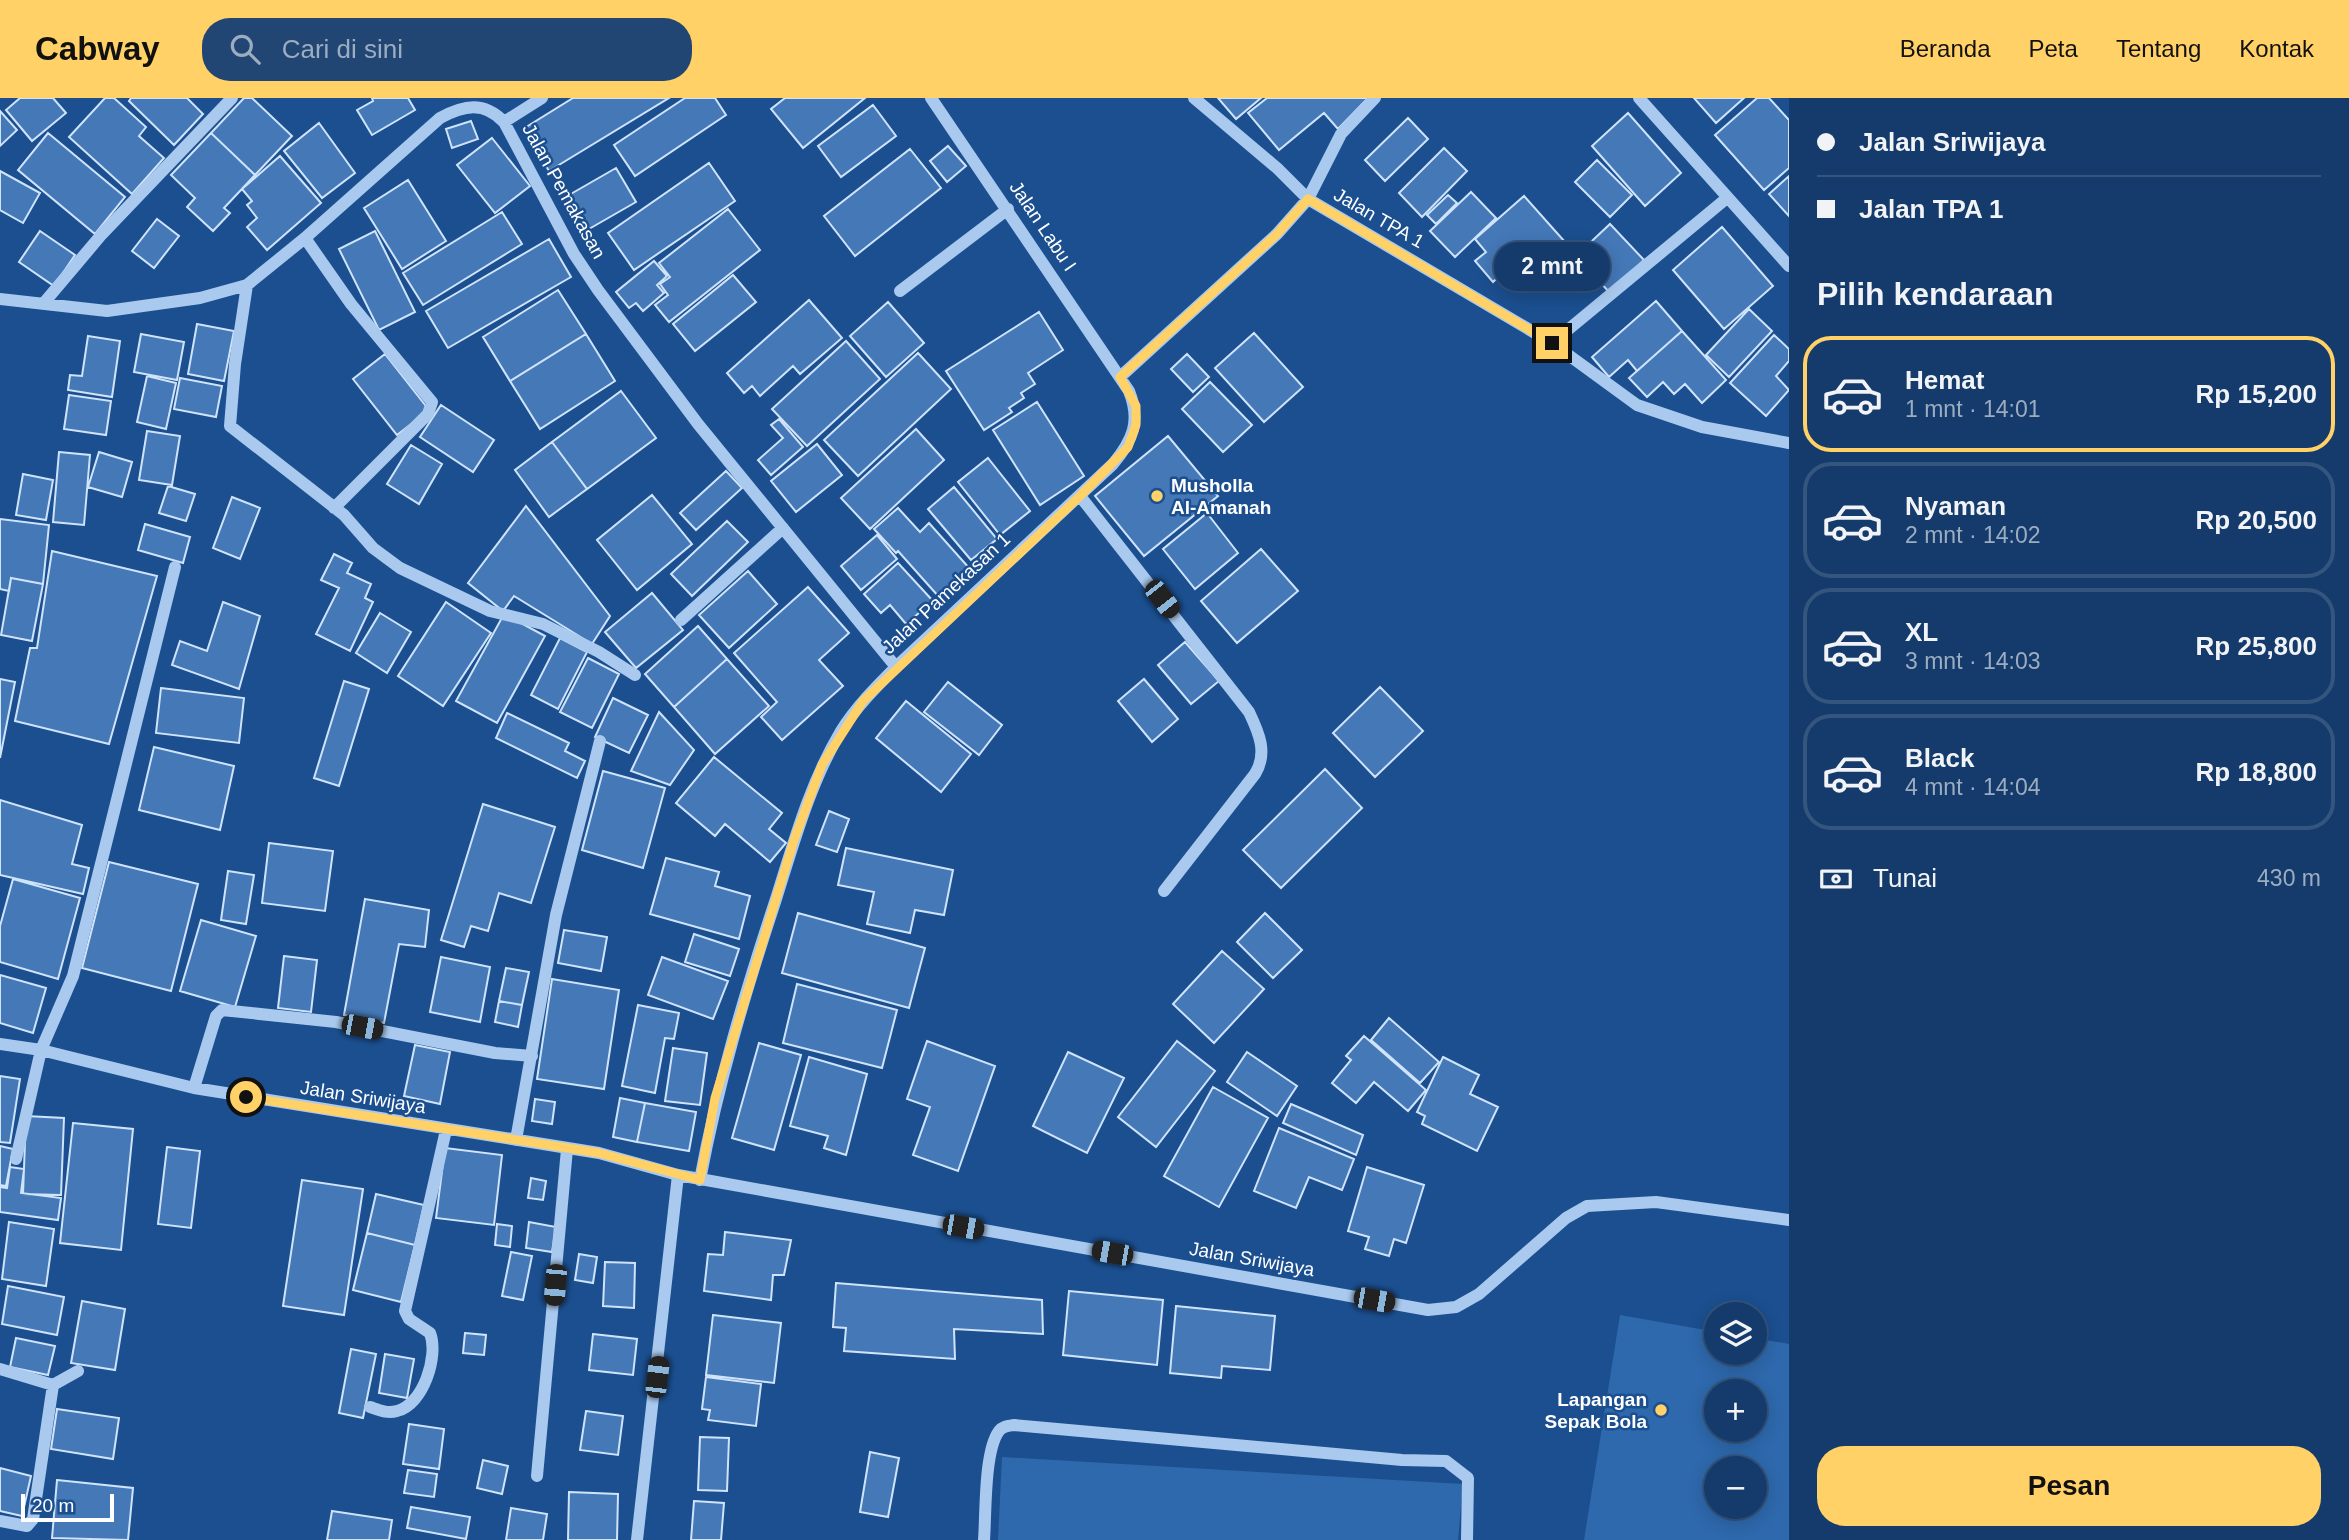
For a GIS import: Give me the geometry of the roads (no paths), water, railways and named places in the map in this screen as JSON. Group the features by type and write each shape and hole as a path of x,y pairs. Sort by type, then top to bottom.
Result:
{"street":[{"path":"43,304 102,234 232,98"},
{"path":"504,122 542,98"},
{"name":"Jalan Labu I","path":"931,98 1120,377"},
{"name":"Jalan TPA 1","path":"1194,98 1277,168 1308,199 1552,343 1637,405 1702,427 1789,443"},
{"path":"1120,377 1277,234 1308,199 1341,134 1375,98"},
{"path":"1639,98 1789,266"},
{"name":"Jalan Pemakasan","path":"0,299 107,312 201,298 247,285 305,238 440,118 457,108 485,107 504,122 573,254 598,290 691,414 896,667"},
{"path":"1552,343 1727,198"},
{"path":"900,291 1008,209"},
{"path":"305,238 351,304 432,402 428,414 334,508"},
{"path":"247,285 234,364 230,426 334,508 373,548 400,568 489,611 543,624 599,652 635,675"},
{"name":"Jalan Pamekasan 1","path":"700,1180 715,1098 806,807 822,765 842,729 863,701 1080,496 1128,447 1136,425 1136,406 1120,377"},
{"path":"1080,496 1249,712 1262,748 1261,764 1255,774 1164,891"},
{"path":"681,620 783,528"},
{"path":"16,1159 41,1050 73,976 175,567"},
{"path":"516,1140 556,915 600,741"},
{"path":"194,1088 216,1016 222,1010 336,1022 495,1053 532,1056"},
{"name":"Jalan Sriwijaya","path":"0,1044 41,1050 194,1088 599,1153 700,1180 1428,1310 1456,1307 1479,1294 1566,1218 1587,1206 1656,1202 1789,1220"},
{"path":"370,1407 387,1413 401,1411 417,1398 433,1350 430,1333 410,1319 405,1311 446,1130"},
{"path":"537,1476 567,1149"},
{"path":"637,1540 678,1175"},
{"path":"0,1369 53,1385 78,1371"},
{"path":"0,1521 27,1526 33,1519 53,1385"},
{"path":"984,1540 991,1457 997,1432 1003,1427 1014,1425 1402,1460 1446,1461 1468,1478 1470,1489 1467,1540"}],"place":[{"name":"Musholla Al-Amanah","path":"1157,496"},
{"name":"Lapangan Sepak Bola","path":"1661,1410"}]}
